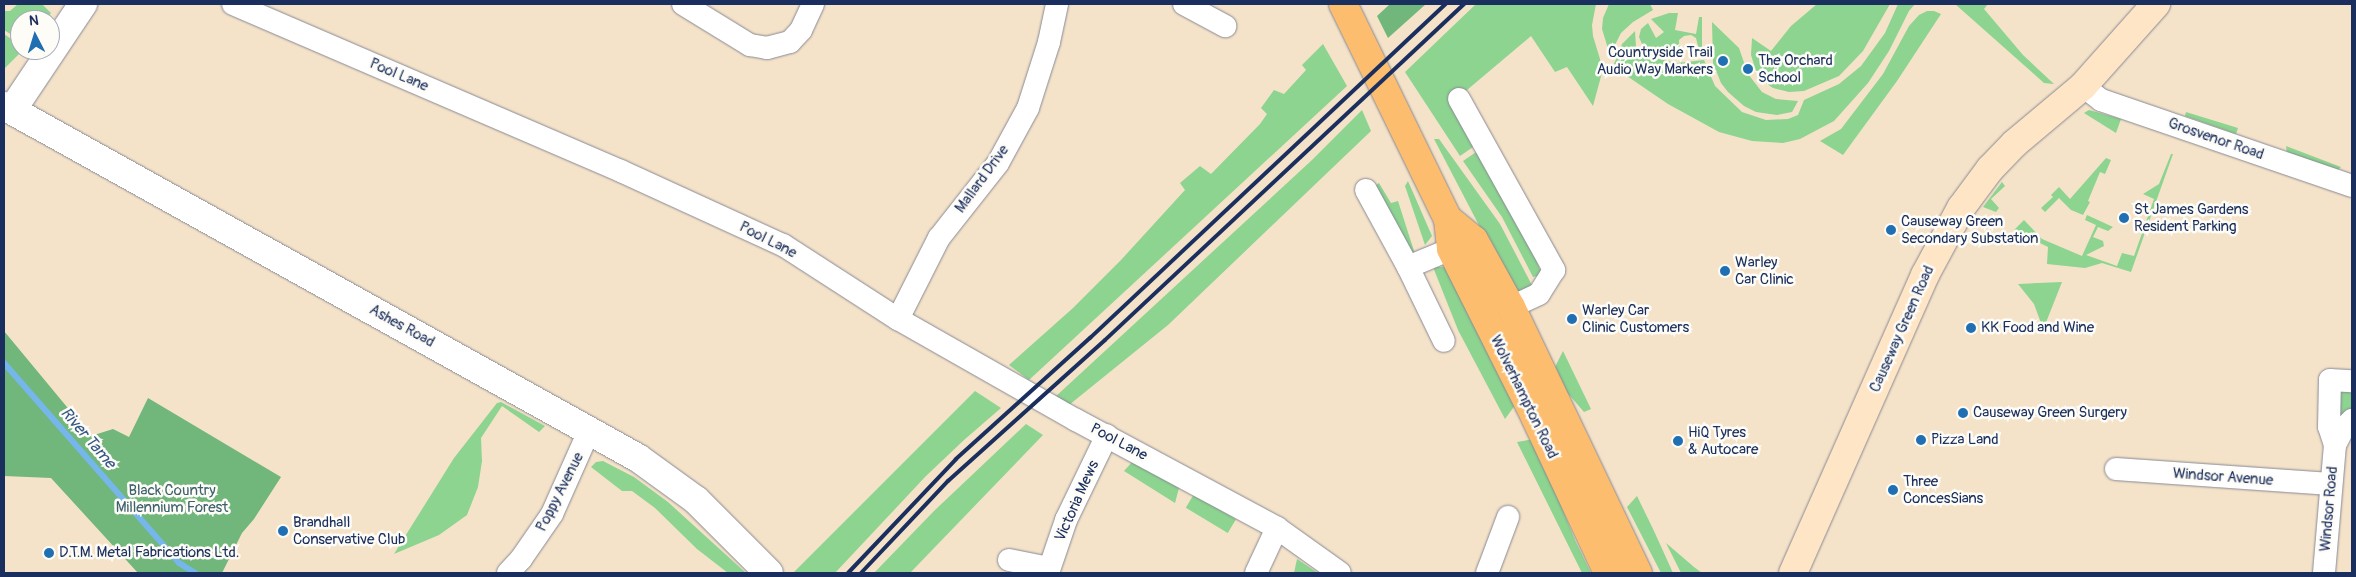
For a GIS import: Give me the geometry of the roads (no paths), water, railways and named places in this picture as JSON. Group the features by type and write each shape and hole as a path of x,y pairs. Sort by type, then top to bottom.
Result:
{"highway":[{"name":"Wolverhampton Road","path":"1343,4 1448,219 1451,248 1535,418 1608,573"},
{"name":"Wolverhampton Road","path":"1448,219 1474,240 1511,307 1560,406 1613,526 1638,573"}],"main road":[{"name":"Causeway Green Road","path":"1793,573 1925,275 1961,208 1990,169 2014,144 2083,86 2156,4"}],"street":[{"path":"8,108 83,4"},
{"name":"Pool Lane","path":"233,4 621,171 783,245 898,319 1278,528 1340,573"},
{"path":"683,4 750,45 767,48 790,42 801,30 813,4"},
{"name":"Mallard Drive","path":"898,319 939,238 998,163 1028,108 1049,42 1057,4"},
{"path":"1184,4 1225,26"},
{"name":"Grosvenor Road","path":"2083,86 2101,100 2352,186"},
{"path":"1459,100 1554,270 1539,294 1511,307"},
{"name":"Ashes Road","path":"8,108 638,458 696,500 769,573"},
{"path":"1366,190 1408,267 1444,341"},
{"path":"1408,267 1451,248"},
{"name":"Windsor Road","path":"2335,444 2329,428 2330,380 2352,381"},
{"name":"Windsor Road","path":"2324,573 2330,484 2335,444 2342,429 2352,420"},
{"name":"Poppy Avenue","path":"511,572 552,514 589,431"},
{"name":"Victoria Mews","path":"1009,560 1048,571 1066,520 1107,434"},
{"name":"Windsor Avenue","path":"2116,470 2330,484"},
{"path":"1487,573 1508,517"},
{"path":"1256,573 1278,528"}],"waterway":[{"name":"River Tame","path":"4,363 179,563 195,573"}],"railway":[{"path":"848,573 956,459 1090,338 1446,4"},
{"path":"861,573 948,481 1105,340 1464,4"}],"place":[{"name":"Countryside Trail Audio Way Markers","path":"1723,61"},
{"name":"The Orchard School","path":"1748,69"},
{"name":"St James Gardens Resident Parking","path":"2124,218"},
{"name":"Causeway Green Secondary Substation","path":"1891,230"},
{"name":"Warley Car Clinic","path":"1725,271"},
{"name":"Warley Car Clinic Customers","path":"1572,319"},
{"name":"KK Food and Wine","path":"1971,328"},
{"name":"Causeway Green Surgery","path":"1963,413"},
{"name":"Pizza Land","path":"1921,440"},
{"name":"HiQ Tyres & Autocare","path":"1678,441"},
{"name":"Three ConcesSians","path":"1893,490"},
{"name":"Brandhall Conservative Club","path":"283,531"},
{"name":"D.T.M. Metal Fabrications Ltd.","path":"49,553"}],"park label":[{"name":"Black Country Millennium Forest","path":"172,498"}]}
